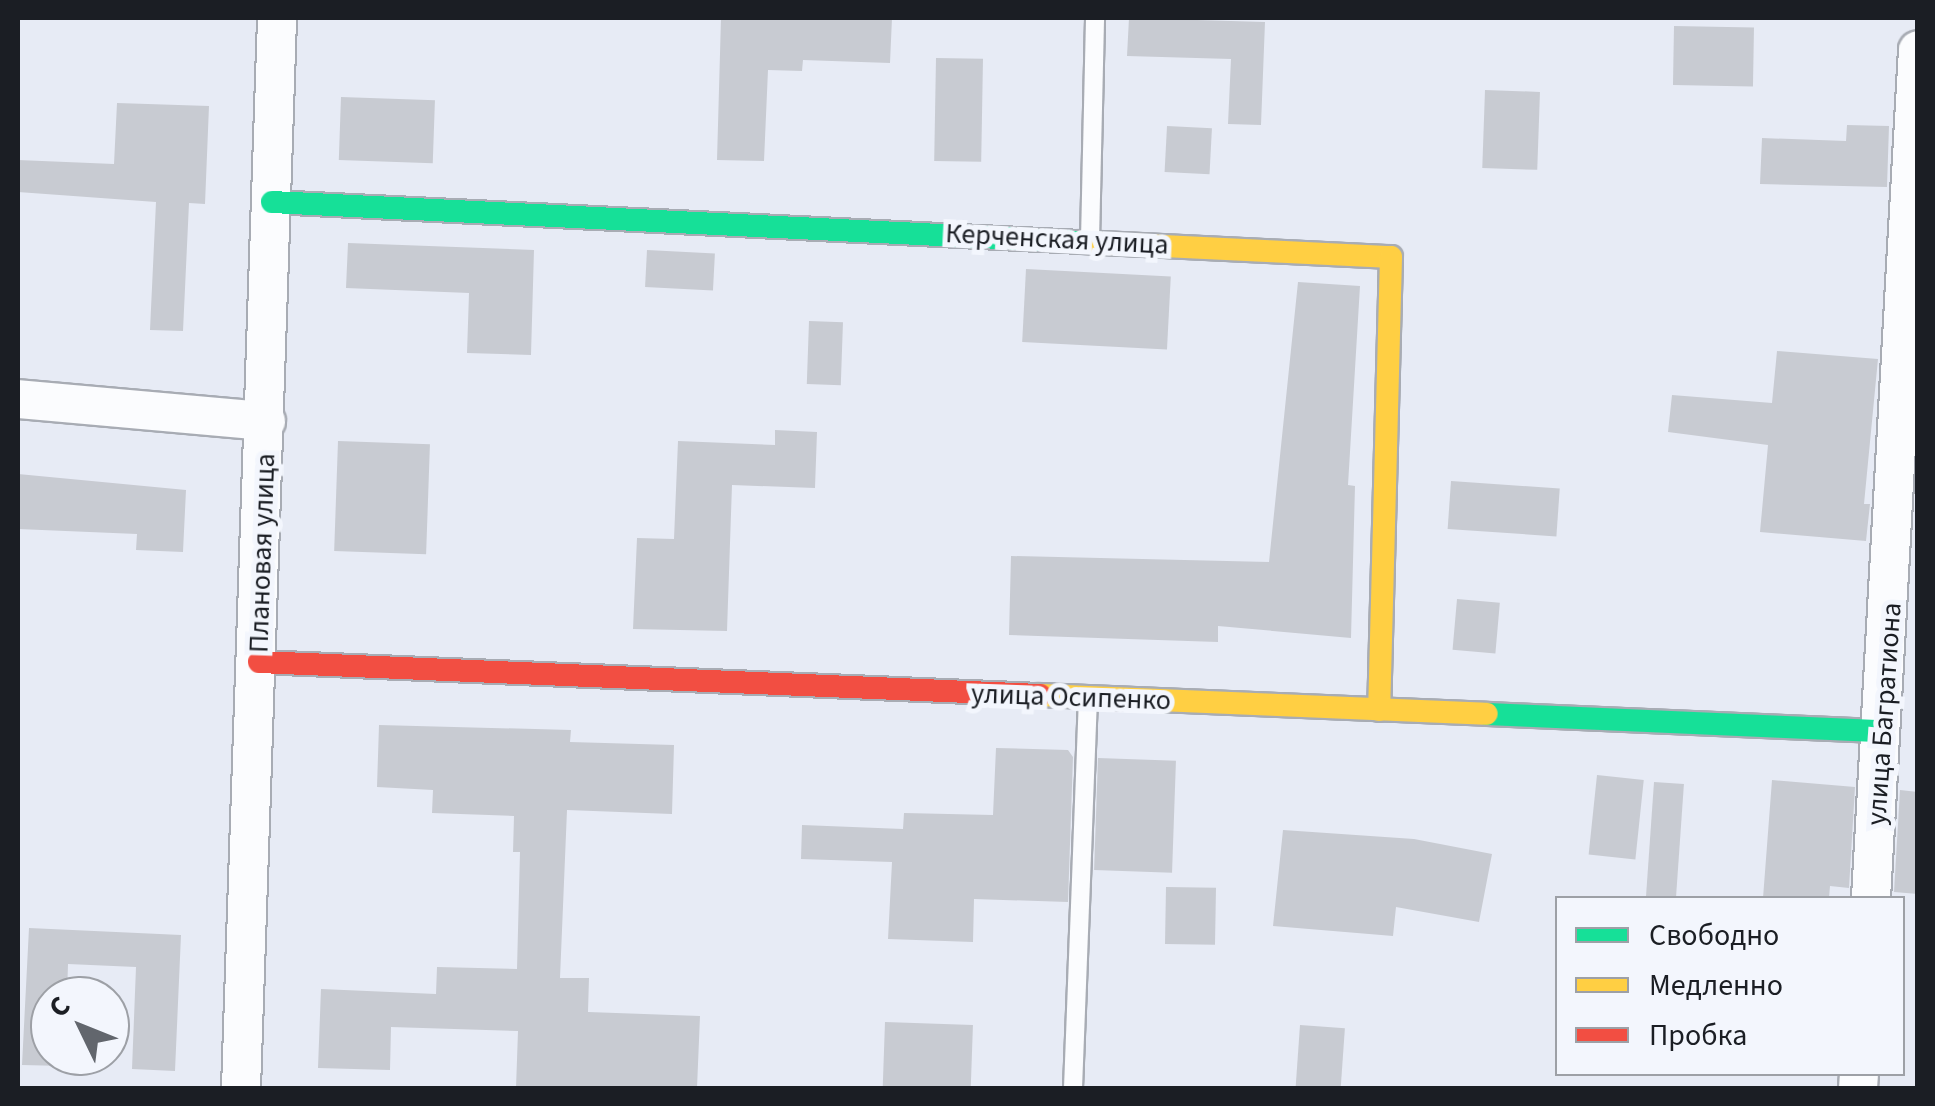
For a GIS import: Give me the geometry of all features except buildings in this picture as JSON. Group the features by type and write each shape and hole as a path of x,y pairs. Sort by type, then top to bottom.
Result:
{"street":[{"name":"Плановая улица","path":"241,1088 259,662 278,18"},
{"name":"улица Багратиона","path":"1871,896 1883,731 1907,513 1918,50"},
{"name":"Керченская улица","path":"272,202 1391,257 1379,710"},
{"path":"18,399 266,421"},
{"name":"улица Осипенко","path":"259,662 1883,731"}],"lane":[{"path":"1090,240 1095,18"},
{"path":"1073,1088 1088,697"}],"traffic: fast":[{"path":"272,202 1082,242"},
{"path":"1487,714 1883,731"}],"traffic: slow":[{"path":"1082,242 1391,257 1379,710"},
{"path":"1040,695 1487,714"}],"traffic: jam":[{"path":"259,662 1040,695"}]}
